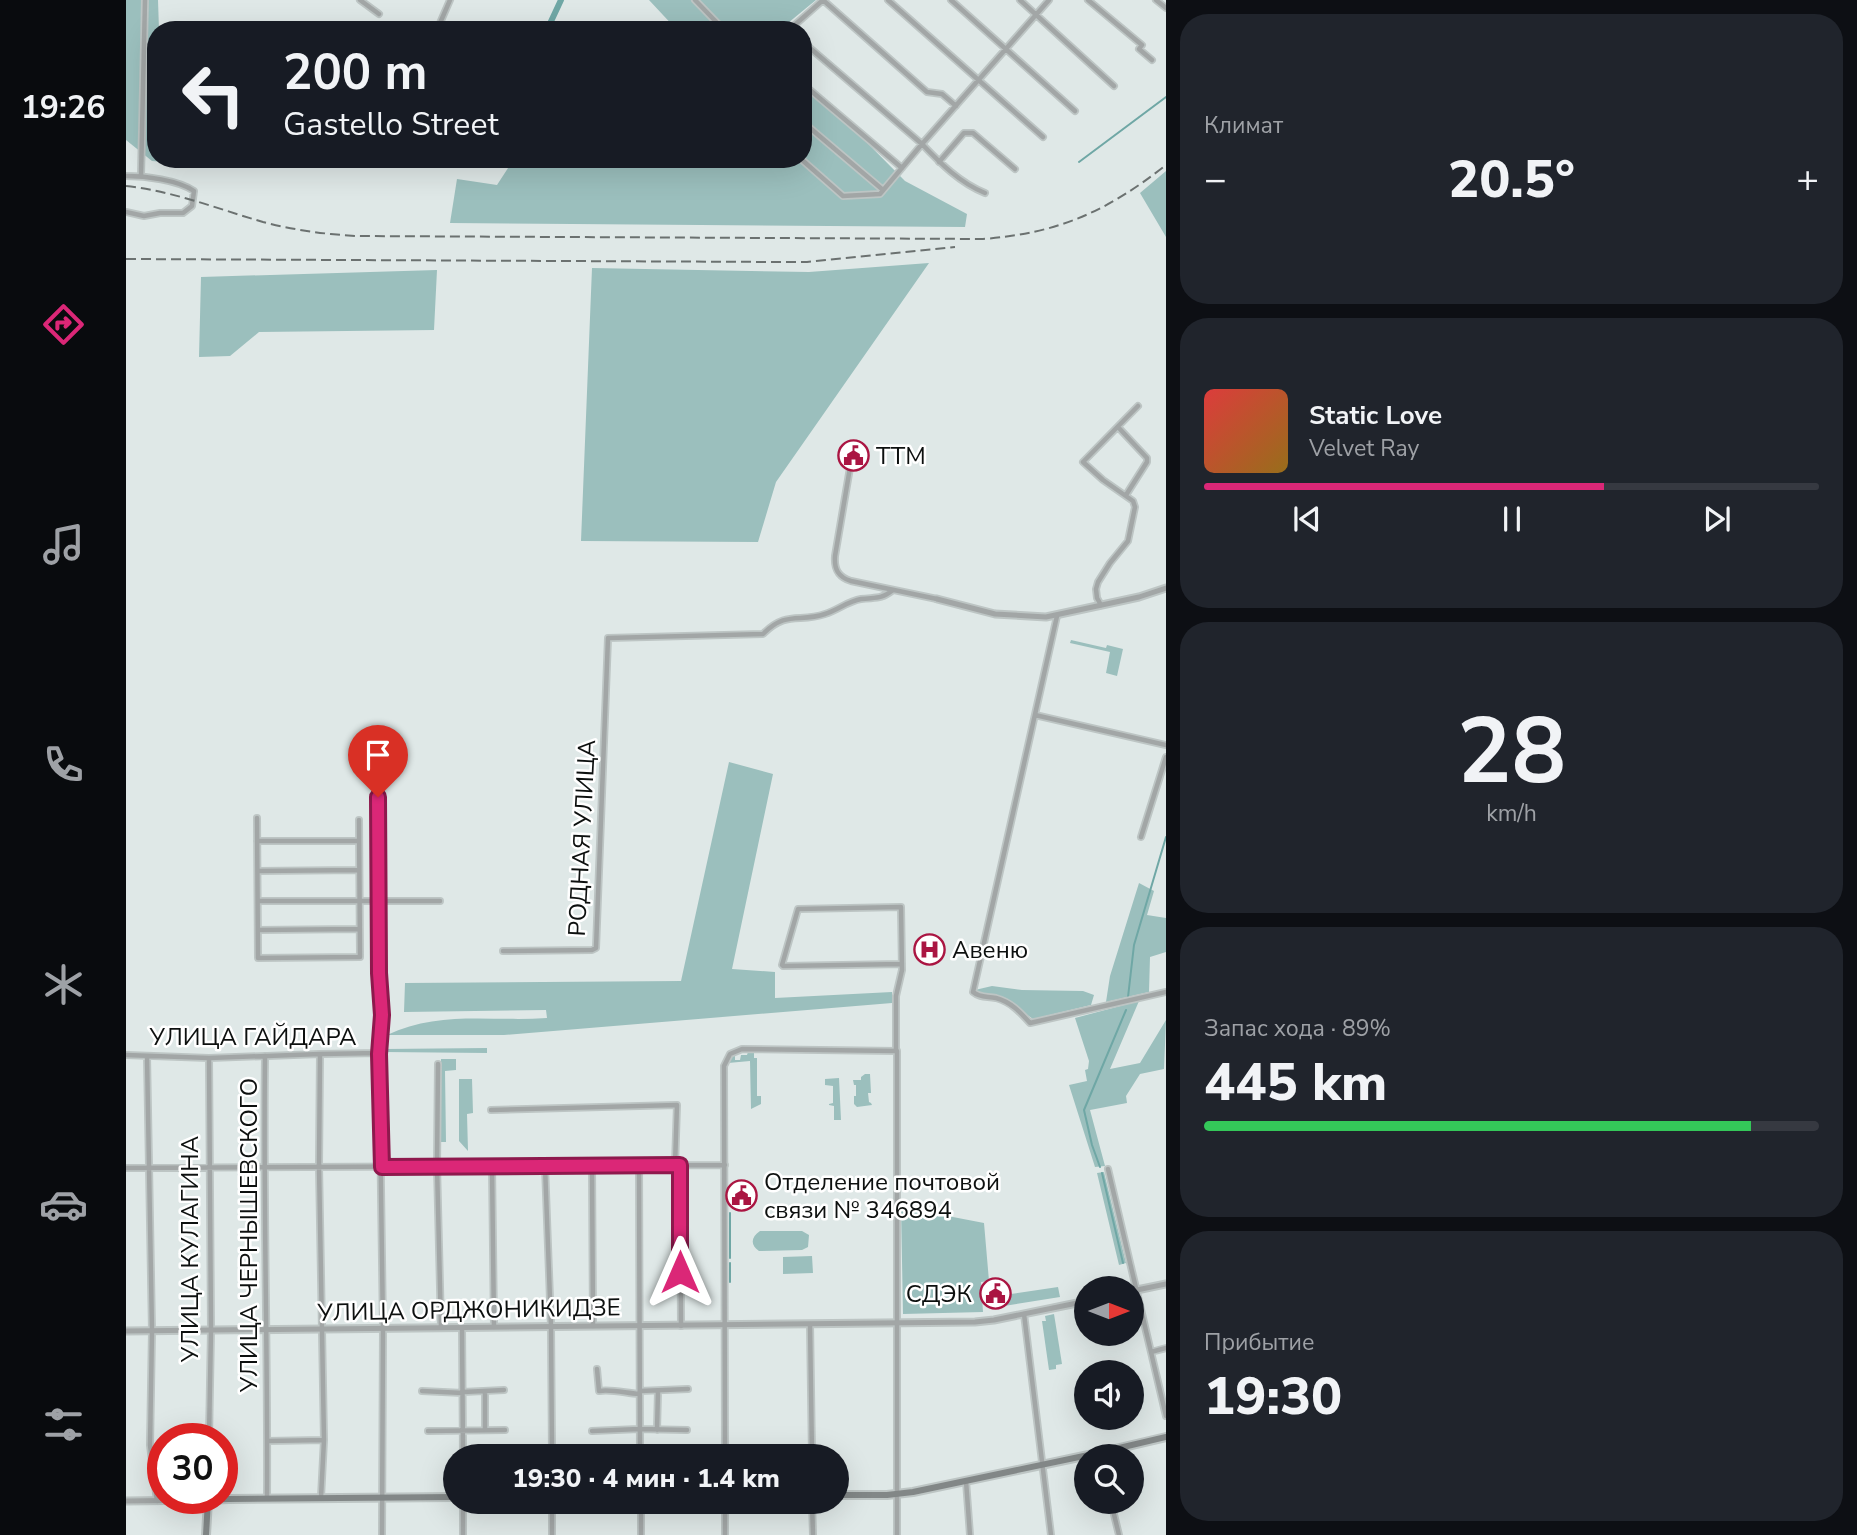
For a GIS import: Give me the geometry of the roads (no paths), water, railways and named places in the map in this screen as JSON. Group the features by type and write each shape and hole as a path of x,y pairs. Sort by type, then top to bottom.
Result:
{"main road":[{"path":"1140,1444 1166,1437"},
{"path":"849,1495 897,1494 1074,1459"},
{"path":"238,1498 443,1497"},
{"path":"206,1535 207,1514"}],"street":[{"path":"141,176 145,0"},
{"path":"360,0 379,14"},
{"path":"440,21 450,0"},
{"path":"695,0 715,21"},
{"path":"800,21 823,0 927,92 942,94 956,106"},
{"path":"888,0 1043,136"},
{"path":"951,0 1075,111"},
{"path":"1020,0 1114,86"},
{"path":"811,168 843,196 882,192 1049,0"},
{"path":"1088,0 1142,45 1139,49 1152,60"},
{"path":"1156,0 1166,8"},
{"path":"812,51 922,144 939,162 976,190 985,193"},
{"path":"812,92 902,168"},
{"path":"812,130 882,192"},
{"path":"939,162 964,133 973,133 1015,169"},
{"path":"126,176 141,176 186,186 194,191 192,206 183,212 144,216 126,212"},
{"path":"1101,606 1097,598 1098,582 1128,541 1135,507 1133,501 1083,462 1138,406"},
{"path":"1118,427 1147,458 1126,495"},
{"path":"852,456 834,564 843,578 995,614 1046,617 1139,597 1166,588"},
{"name":"РОДНАЯ УЛИЦА","path":"503,951 596,948 608,638 763,634 783,619 823,615 861,599 882,598 893,590"},
{"path":"1057,616 973,992 978,996 996,998 1012,1005 1030,1023 1166,992"},
{"path":"1035,715 1166,745"},
{"path":"1140,836 1166,757"},
{"path":"378,797 379,973 382,1015 379,1054 382,1167 382,1535"},
{"path":"257,818 258,958 359,957 359,820"},
{"path":"257,841 359,841"},
{"path":"258,871 359,870"},
{"path":"258,901 440,901"},
{"path":"897,1535 896,996 902,964 901,907 798,909 782,965 902,964"},
{"path":"258,930 359,929"},
{"path":"725,1444 724,1066 730,1054 742,1049 896,1051"},
{"path":"320,1054 319,1166 324,1440 321,1497"},
{"name":"УЛИЦА ГАЙДАРА","path":"126,1055 209,1058 379,1054"},
{"path":"147,1056 152,1331 150,1423"},
{"name":"УЛИЦА ЧЕРНЫШЕВСКОГО","path":"265,1056 267,1498"},
{"name":"УЛИЦА КУЛАГИНА","path":"209,1058 209,1423"},
{"path":"438,1064 437,1166 441,1327"},
{"path":"491,1110 677,1105 681,1326"},
{"path":"639,1164 640,1444"},
{"path":"592,1165 593,1326"},
{"path":"126,1168 726,1165"},
{"path":"492,1166 494,1327"},
{"path":"545,1166 552,1444"},
{"path":"1108,1169 1131,1276"},
{"path":"1144,1288 1166,1284"},
{"name":"УЛИЦА ОРДЖОНИКИДЗЕ","path":"126,1331 987,1321 1074,1304"},
{"path":"1024,1314 1051,1535"},
{"path":"810,1324 812,1444"},
{"path":"1144,1326 1166,1416"},
{"path":"462,1327 463,1444"},
{"path":"1151,1352 1166,1348"},
{"path":"597,1369 599,1391 639,1393 688,1389"},
{"path":"422,1391 463,1393 504,1390"},
{"path":"485,1391 485,1430"},
{"path":"657,1430 658,1391"},
{"path":"428,1431 505,1430"},
{"path":"592,1432 687,1430"},
{"path":"267,1441 324,1440"},
{"path":"966,1481 970,1535"},
{"path":"126,1502 147,1501"},
{"path":"463,1514 463,1535"},
{"path":"552,1514 552,1535"},
{"path":"641,1514 641,1535"},
{"path":"725,1514 725,1535"},
{"path":"813,1514 813,1535"},
{"path":"1114,1514 1119,1535"}],"waterway":[{"path":"551,21 561,0"},
{"path":"1079,162 1166,97"},
{"path":"1128,997 1134,945 1166,837"},
{"path":"1100,1167 1084,1110 1126,1010"},
{"path":"1102,1173 1123,1263"},
{"path":"730,1213 730,1258"},
{"path":"730,1263 730,1282"}],"railway":[{"path":"126,186 178,196 274,225 355,236 983,239 1035,232 1080,217 1123,196 1166,165"},
{"path":"126,259 807,262 955,247"}],"place":[{"name":"ТТМ","path":"853,456"},
{"name":"Авеню","path":"929,950"},
{"name":"Отделение почтовой связи № 346894","path":"741,1196"},
{"name":"СДЭК","path":"995,1294"}]}
